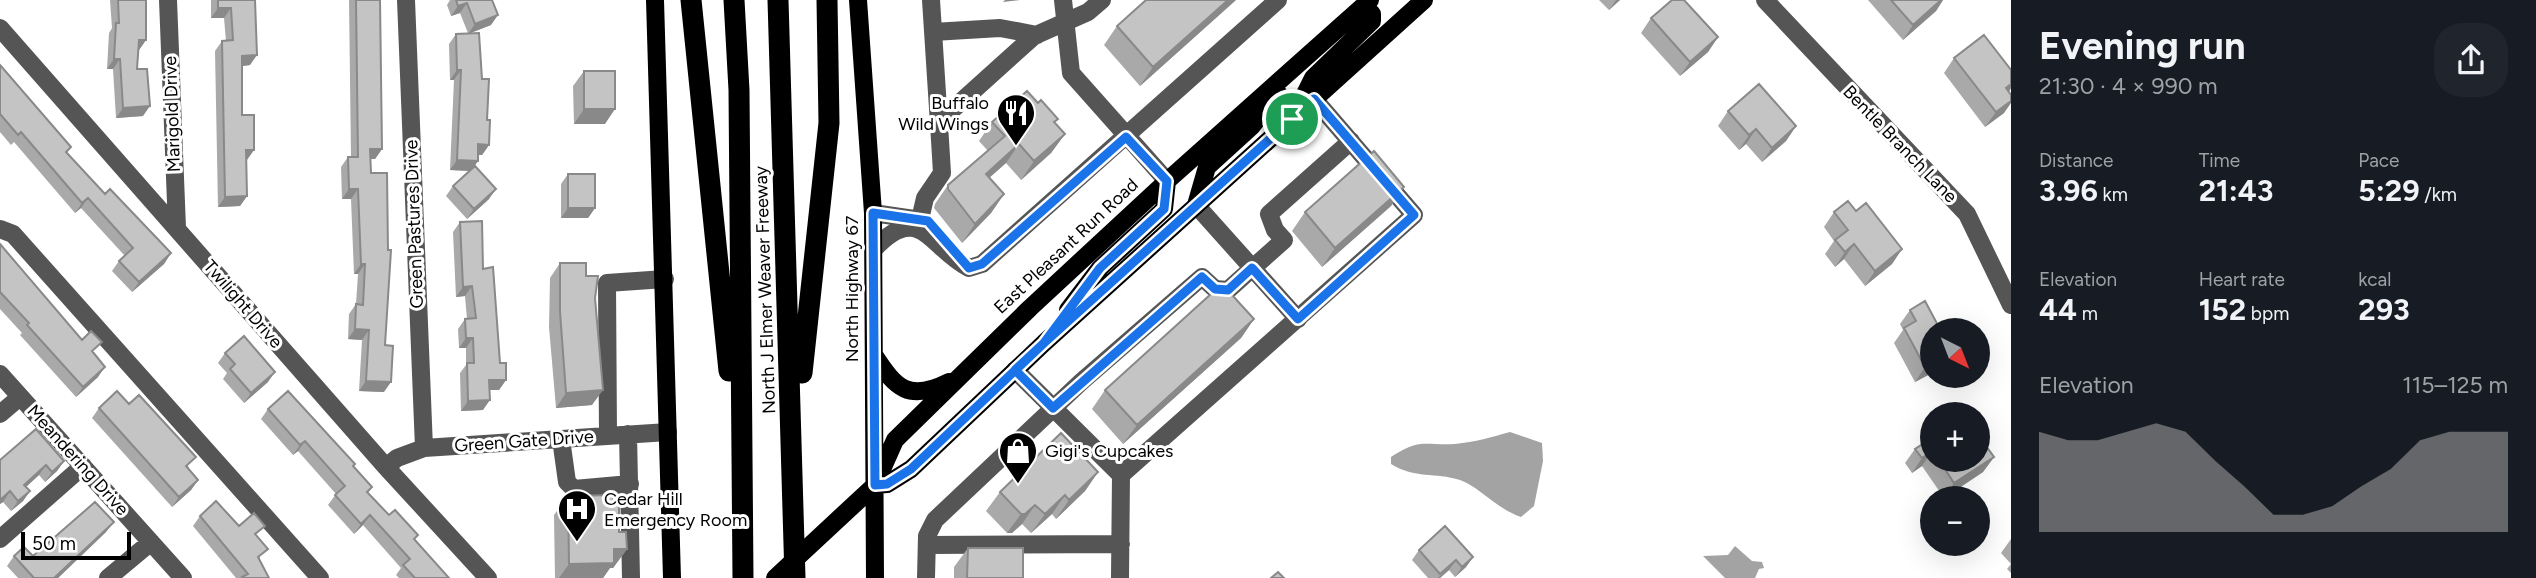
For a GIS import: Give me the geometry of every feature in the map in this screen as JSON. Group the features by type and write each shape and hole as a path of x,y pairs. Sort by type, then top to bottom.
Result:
{"highway":[{"path":"691,0 742,505"},
{"name":"North J Elmer Weaver Freeway","path":"734,0 739,90 743,578"},
{"name":"North J Elmer Weaver Freeway","path":"778,0 795,578"},
{"path":"793,466 829,124 827,0"}],"main road":[{"path":"655,0 672,578"},
{"name":"North Highway 67","path":"858,0 873,213 875,578"},
{"name":"East Pleasant Run Road","path":"875,485 887,484 911,469 1044,343 1423,0"},
{"path":"1292,119 1313,78 1371,21 1371,14 1365,2"},
{"name":"East Pleasant Run Road","path":"775,578 875,485 895,440 1167,181 1365,2"},
{"path":"1196,205 1207,167 1252,126 1311,52"},
{"path":"1044,343 1100,268 1164,209 1167,181"},
{"path":"874,353 897,386 914,393 932,391 959,378"}],"street":[{"name":"Marigold Drive","path":"168,0 177,228"},
{"name":"Green Pastures Drive","path":"406,0 424,448"},
{"path":"931,0 942,173 930,188 923,220 929,233 955,261 969,268 982,264 1278,0"},
{"path":"1063,0 1071,73 1167,181"},
{"path":"939,124 1037,35 1088,12 1102,0"},
{"name":"Bentle Branch Lane","path":"1765,0 1967,214 2011,305"},
{"name":"Twilight Drive","path":"0,28 386,467 488,578"},
{"path":"933,32 1000,28 1037,35"},
{"path":"1121,475 1414,215 1314,99"},
{"path":"926,578 927,536 935,520 1053,408 1202,277 1215,289 1228,290 1284,240 1275,230 1269,214 1350,141"},
{"path":"1196,205 1298,319"},
{"path":"873,213 923,220"},
{"path":"874,249 890,232 923,220"},
{"path":"0,229 13,234 320,578"},
{"path":"608,436 607,283 665,279"},
{"path":"1015,370 1121,475 1121,578"},
{"name":"Meandering Drive","path":"0,374 183,578"},
{"path":"0,414 20,397"},
{"name":"Green Gate Drive","path":"386,467 397,458 424,448 668,432"},
{"path":"628,434 631,578"},
{"path":"561,439 567,482 574,489 630,484"},
{"path":"0,539 83,466"},
{"path":"108,578 151,541"},
{"path":"927,545 1121,544"}],"shaded area":[{"path":"1510,432 1542,443 1543,461 1534,506 1521,517 1460,480 1408,472 1391,464 1391,457 1409,447 1462,443"},
{"path":"1735,546 1752,561 1762,562 1764,568 1759,569 1755,578 1725,578 1703,556 1728,555"}],"building":[{"path":"118,0 146,0 146,40 139,40 137,69 147,69 150,106 123,108 120,59 114,59 116,23 119,23"},
{"path":"218,0 255,0 257,55 242,56 242,115 254,115 254,150 246,150 247,196 225,197 222,41 233,40 231,8 218,8"},
{"path":"356,0 380,0 382,149 370,149 371,173 387,173 388,250 391,250 385,345 393,346 391,382 366,381 369,330 355,329 356,304 363,305 365,264 361,264 358,189 349,189 348,157 358,157"},
{"path":"456,0 492,0 498,15 475,24 467,3 458,6"},
{"path":"1146,0 1228,0 1153,67 1117,26"},
{"path":"1672,0 1684,0 1718,37 1690,62 1651,18"},
{"path":"1891,0 1941,0 1913,25"},
{"path":"479,33 482,79 489,79 489,145 478,144 478,161 457,160 461,70 457,70 456,34"},
{"path":"1984,35 2011,70 2011,84 2006,88 2011,95 2011,101 1996,112 1954,58"},
{"path":"0,65 71,147 66,152 105,194 110,189 171,253 139,282 119,261 133,248 88,198 82,203 21,132 18,135 0,114"},
{"path":"584,71 615,71 615,109 584,109"},
{"path":"1759,84 1796,126 1772,148 1756,129 1749,135 1728,111"},
{"path":"1027,91 1038,103 1041,100 1058,119 1054,122 1065,134 1034,161 1019,144 986,174 1004,194 975,224 948,189 948,185 1005,136 992,122"},
{"path":"1374,151 1404,187 1335,248 1305,212"},
{"path":"475,166 496,189 474,209 453,186"},
{"path":"568,174 595,174 595,208 568,208"},
{"path":"1848,201 1856,211 1866,203 1902,249 1875,271 1854,244 1845,252 1835,240 1848,230 1834,212"},
{"path":"482,221 483,269 493,267 500,363 506,363 506,380 489,380 490,400 468,401 467,363 474,363 473,338 466,338 465,319 476,318 472,286 463,287 460,222"},
{"path":"0,244 82,340 91,331 102,342 92,351 105,367 83,387 0,292"},
{"path":"560,263 586,263 586,276 598,276 595,298 603,390 566,393 560,312"},
{"path":"1222,284 1254,319 1137,425 1105,390"},
{"path":"1925,301 1934,318 1920,318 1920,358 1904,328 1916,321 1910,310"},
{"path":"244,336 275,372 251,393 230,369 235,364 225,353"},
{"path":"117,391 129,404 139,395 196,457 186,466 198,480 179,497 99,408"},
{"path":"288,391 355,464 353,466 372,487 367,492 389,515 395,510 418,535 414,539 449,578 415,578 403,565 410,559 370,515 361,524 335,495 345,486 305,441 300,445 268,409"},
{"path":"36,429 64,461 52,472 46,465 24,485 30,491 18,501 10,491 0,500 0,460"},
{"path":"1061,433 1098,472 1069,500 1065,495 1045,514 1035,505 1025,514 1021,514 1000,492"},
{"path":"1947,472 1971,472 1954,483"},
{"path":"613,495 613,501 619,501 619,532 626,532 627,549 614,549 614,563 569,564 568,496"},
{"path":"216,501 239,526 254,513 265,526 255,534 268,549 258,557 269,578 243,578 248,574 200,516"},
{"path":"95,502 114,522 54,578 34,578 14,556 24,547 33,556"},
{"path":"1445,526 1473,557 1462,567 1456,560 1440,574 1419,550"},
{"path":"968,548 1023,548 1023,578 967,578"},
{"path":"1278,572 1284,578 1271,578"}],"place":[{"name":"Buffalo Wild Wings","path":"1016,147"},
{"name":"Gigi's Cupcakes","path":"1018,485"},
{"name":"Cedar Hill Emergency Room","path":"577,543"}],"route":[{"path":"1292,119 1044,343 1015,370 911,469 887,484 875,485 873,213 899,219 928,221 961,255 969,268 982,264 1126,137 1167,181 1164,209 1100,268 1044,343 1015,370 1053,408 1202,277 1215,289 1228,290 1252,268 1298,319 1414,215 1314,99 1292,119"}]}
